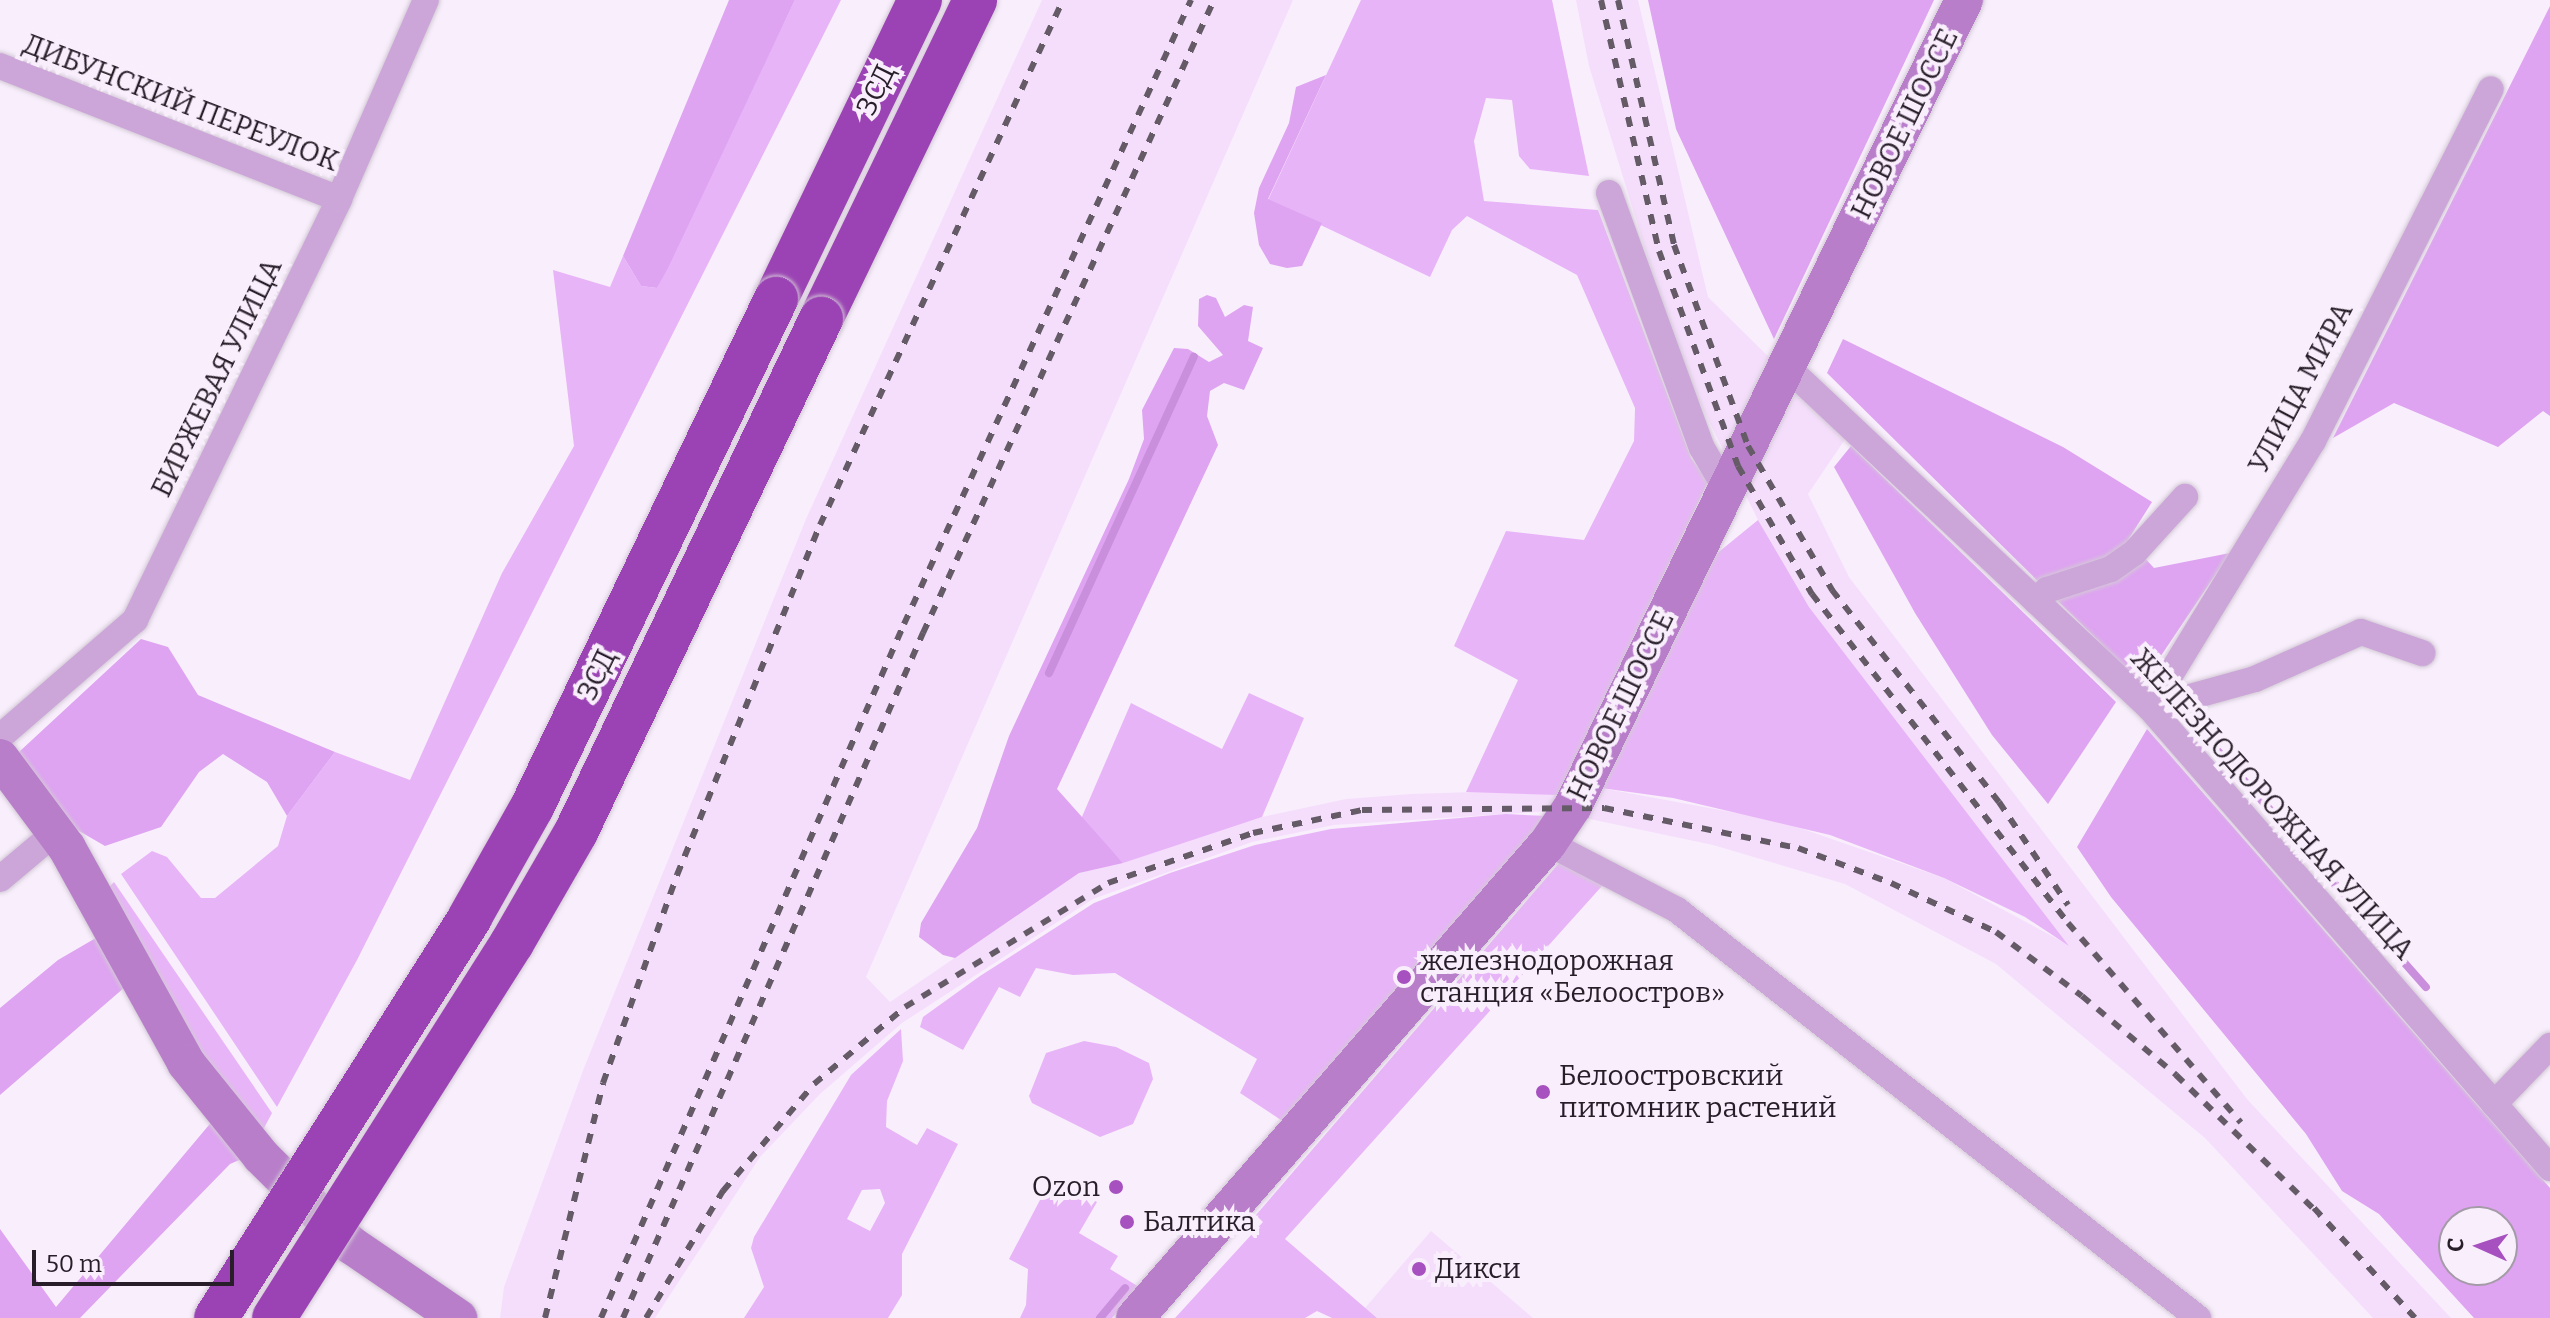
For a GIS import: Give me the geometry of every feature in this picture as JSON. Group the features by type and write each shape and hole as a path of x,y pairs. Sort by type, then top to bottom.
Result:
{"highway":[{"name":"ЗСД","path":"216,1318 470,917 532,807 920,0"},
{"name":"ЗСД","path":"274,1318 512,943 576,832 975,0"}],"main road":[{"name":"НОВОЕ ШОССЕ","path":"1135,1318 1548,843 1573,806 1964,0"},
{"path":"0,758 56,832 186,1063 261,1156 351,1245 458,1318"}],"street":[{"name":"БИРЖЕВАЯ УЛИЦА","path":"0,737 135,620 339,199 426,0"},
{"name":"ДИБУНСКИЙ ПЕРЕУЛОК","path":"0,66 339,199"},
{"name":"УЛИЦА МИРА","path":"2150,708 2313,441 2491,89"},
{"path":"1609,193 1702,448 1726,489"},
{"name":"ЖЕЛЕЗНОДОРОЖНАЯ УЛИЦА","path":"1788,368 2150,708 2550,1168"},
{"path":"2036,601 2047,590 2111,569 2185,497"},
{"path":"2150,708 2255,679 2361,632 2422,653"},
{"path":"0,879 56,832"},
{"path":"1548,843 1677,910 2198,1318"},
{"path":"2494,1104 2550,1046"}],"shaded area":[{"path":"729,0 795,0 668,268 657,288 641,286 623,256"},
{"path":"795,0 841,0 357,960 277,1107 121,874 152,851 167,857 201,898 215,898 278,846 287,816 335,752 410,780 502,573 574,446 553,270 610,287 623,256 641,286 657,288"},
{"path":"1042,0 1293,0 866,977 890,1002 1079,873 1262,817 1346,799 1411,794 1601,788 1780,821 1944,878 2067,944 1809,607 1758,520 1680,363 1589,66 1576,0 1638,0 1708,297 1848,435 1808,494 1849,577 2247,1099 2451,1318 2373,1318 2205,1138 1996,964 1845,884 1713,845 1552,811 1334,825 1252,842 1093,899 902,1023 820,1094 760,1157 655,1318 500,1318 504,1287 584,1068 806,519"},
{"path":"1361,0 1552,0 1589,176 1530,169 1519,156 1512,100 1486,98 1474,141 1484,201 1598,210 1691,458 1708,482 1558,795 1466,792 1518,680 1454,646 1506,531 1584,540 1634,441 1635,408 1577,275 1467,216 1452,230 1430,277 1268,200"},
{"path":"1648,0 1934,0 1774,339 1676,129"},
{"path":"2550,6 2550,416 2543,411 2498,447 2394,403 2333,438"},
{"path":"1326,75 1268,199 1322,223 1302,266 1287,268 1270,264 1259,245 1254,213 1259,188 1289,123 1296,87"},
{"path":"1207,295 1216,298 1225,317 1244,305 1253,307 1248,341 1263,348 1244,390 1224,383 1210,391 1207,416 1218,445 1057,789 1123,863 1079,873 955,958 943,955 919,937 921,923 977,828 1009,736 1129,479 1144,439 1142,410 1174,348 1188,349 1209,362 1223,355 1198,326 1199,299"},
{"path":"1843,339 2063,447 2152,502 2128,540 2154,568 2230,553 2142,684 1827,373"},
{"path":"1851,446 2116,702 2048,804 1992,735 1915,613 1834,467"},
{"path":"1758,520 1809,607 2069,946 2025,917 1944,878 1830,835 1673,798 1601,788 1715,555"},
{"path":"141,639 168,647 198,695 335,752 287,816 267,782 223,754 199,772 161,827 105,846 74,828 19,752"},
{"path":"1249,693 1304,718 1262,817 1123,863 1081,819 1131,703 1222,749"},
{"path":"2147,729 2550,1188 2550,1318 2474,1318 2445,1286 2518,1286 2518,1206 2438,1206 2438,1279 2379,1214 2342,1191 2306,1134 2111,897 2077,847"},
{"path":"1506,814 1547,816 1284,1122 1240,1093 1257,1059 1115,973 1073,975 1036,968 1020,997 999,987 963,1050 920,1027 923,1017 980,976 1094,903 1170,873 1255,845 1331,829"},
{"path":"1566,855 1611,876 1285,1239 1377,1318 1332,1318 1317,1311 1305,1318 1175,1318 1263,1222 1256,1215"},
{"path":"114,882 272,1113 263,1130 195,1046 109,887"},
{"path":"113,928 258,1152 230,1164 80,1318 0,1318 0,1229 56,1307 214,1119 125,987 0,1095 0,1008 58,960"},
{"path":"901,1029 903,1061 887,1101 886,1127 917,1145 927,1128 958,1144 902,1254 902,1295 888,1318 744,1318 764,1287 751,1248 754,1237 851,1075","holes":["880,1189 885,1203 870,1231 847,1219 862,1190"]},
{"path":"1084,1041 1116,1047 1149,1063 1153,1079 1133,1124 1100,1137 1032,1103 1029,1096 1046,1053"},
{"path":"1052,1177 1097,1202 1079,1233 1118,1256 1110,1269 1139,1287 1112,1318 1020,1318 1026,1305 1028,1269 1009,1259"},
{"path":"1431,1231 1533,1318 1377,1318 1365,1308"}],"waterway":[{"path":"1049,673 1194,357"},
{"path":"2191,721 2273,813"},
{"path":"2302,847 2426,987"},
{"path":"1100,1318 1125,1288"}],"railway":[{"path":"545,1318 603,1083 677,875 820,525 1063,0"},
{"path":"601,1318 904,624 1191,0"},
{"path":"623,1318 923,633 1214,0"},
{"path":"1601,0 1659,251 1738,466 1812,594 2068,923 2241,1123"},
{"path":"1618,0 1674,245 1748,446 1832,590 1999,802 2068,905"},
{"path":"646,1318 723,1191 814,1084 905,1007 1108,883 1253,833 1362,810 1604,808 1798,848 1891,883 1996,932 2082,996 2176,1075 2321,1216"},
{"path":"2314,1208 2415,1318"}],"place":[{"name":"железнодорожная станция «Белоостров»","path":"1404,977"},
{"name":"Белоостровский питомник растений","path":"1543,1092"},
{"name":"Ozon","path":"1116,1187"},
{"name":"Балтика","path":"1127,1222"},
{"name":"Дикси","path":"1419,1269"}]}
